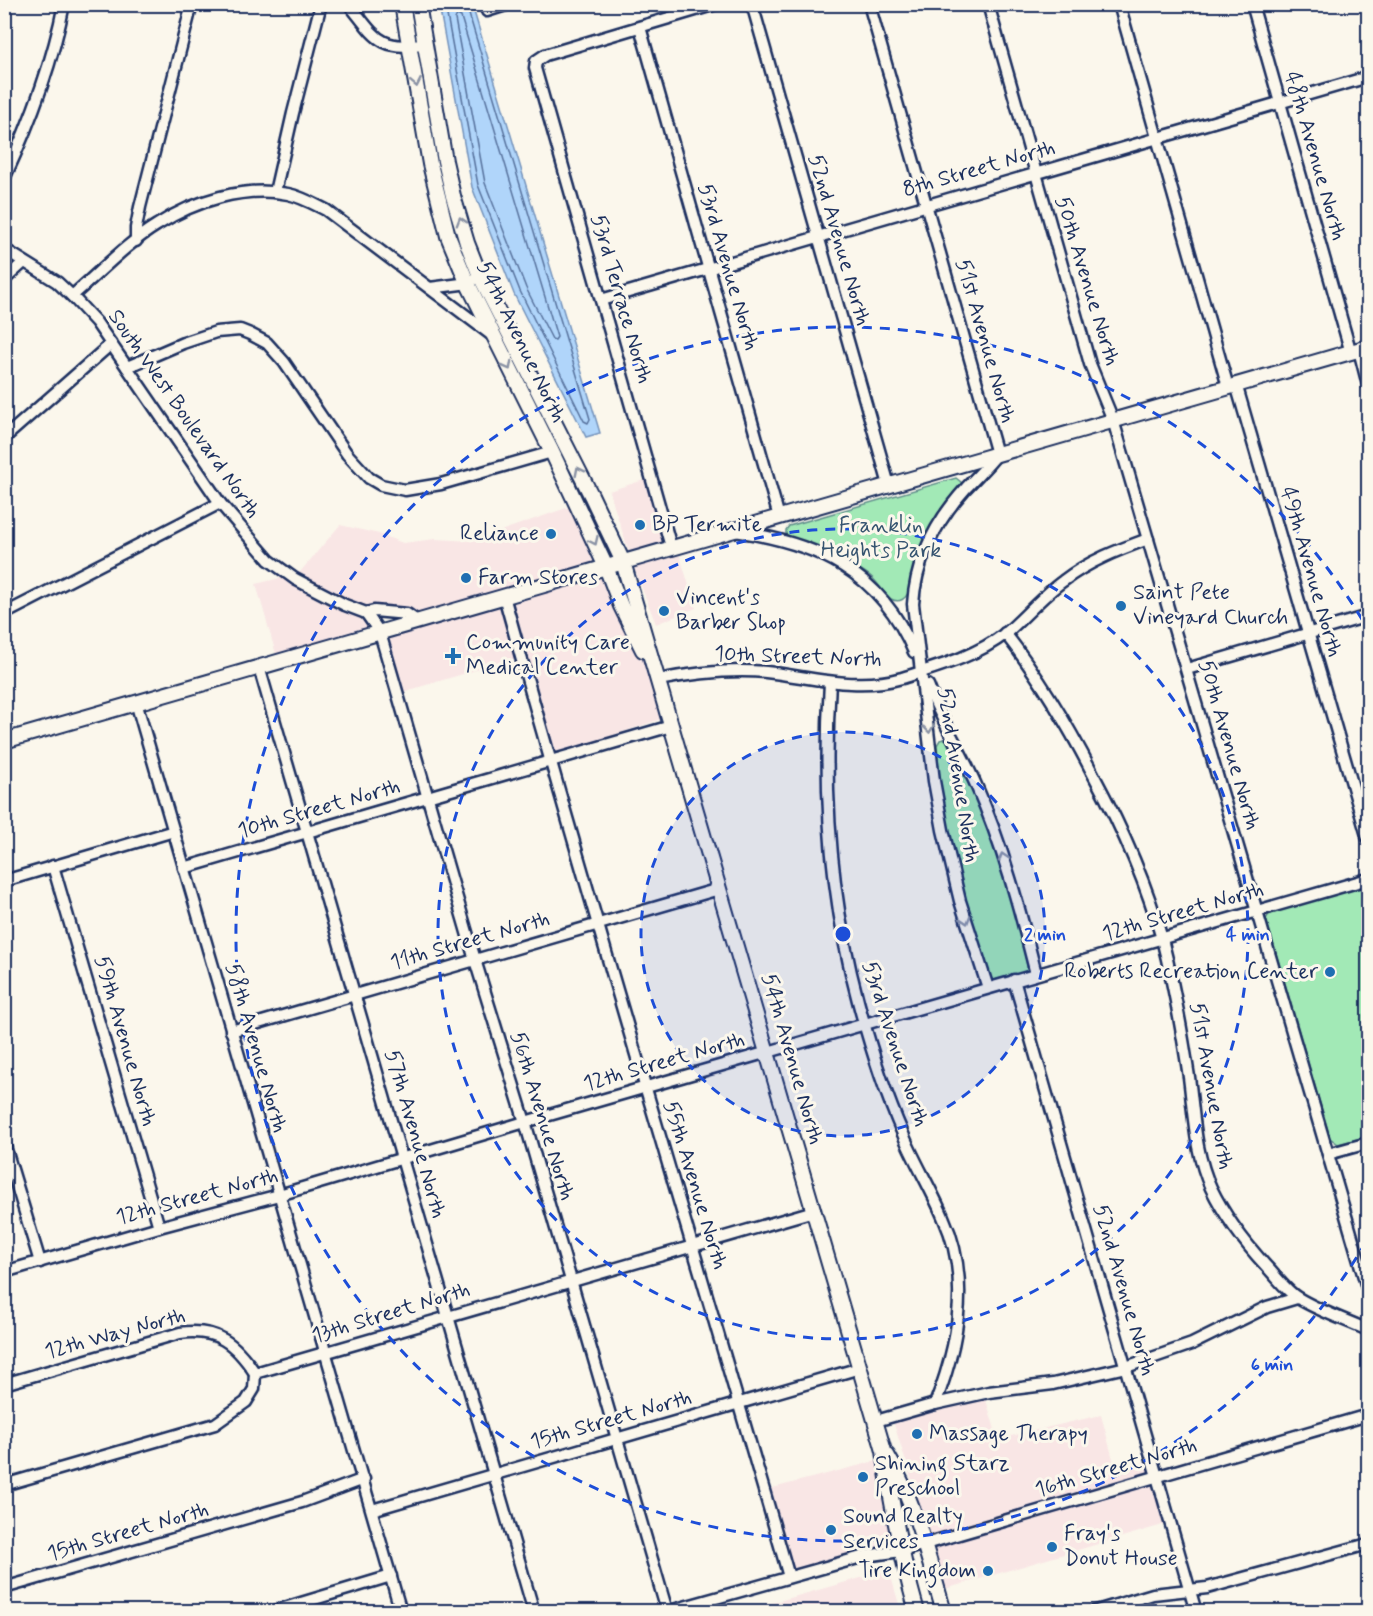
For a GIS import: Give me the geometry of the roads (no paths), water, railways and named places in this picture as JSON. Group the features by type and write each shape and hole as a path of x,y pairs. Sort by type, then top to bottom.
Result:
{"main road":[{"name":"54th Avenue North","path":"402,4 439,207 448,236 591,495 623,562 876,1422 884,1451 902,1551 917,1611"},
{"name":"54th Avenue North","path":"418,4 453,196 473,279 493,336 552,452 606,567 621,606 658,680"},
{"path":"4,741 1359,350"},
{"name":"54th Avenue North","path":"884,1451 899,1476 914,1510 944,1611"}],"street":[{"path":"4,179 29,123 46,76 64,4"},
{"path":"136,241 140,207 192,4"},
{"path":"275,192 292,113 321,4"},
{"path":"349,4 381,42 399,47 424,43"},
{"path":"487,11 509,4"},
{"path":"640,27 716,4"},
{"name":"52nd Avenue North","path":"752,4 889,485"},
{"name":"51st Avenue North","path":"869,4 997,454 949,508 927,543 921,559 914,588 913,604 916,642 922,671"},
{"name":"50th Avenue North","path":"988,4 1089,364 1113,420 1368,1291"},
{"name":"49th Avenue North","path":"1119,4 1157,138 1309,634 1368,839"},
{"name":"48th Avenue North","path":"1252,4 1368,385"},
{"name":"53rd Terrace North","path":"640,27 545,55 536,61 535,68 671,547"},
{"name":"53rd Avenue North","path":"640,27 779,517"},
{"name":"8th Street North","path":"601,300 1368,77"},
{"path":"72,296 157,225 209,200 247,192 275,192 304,199 326,210 493,336"},
{"name":"South West Boulevard North","path":"4,249 57,282 72,296 111,344 220,503 269,560 321,594 366,612 407,614 417,621"},
{"path":"4,280 24,262"},
{"path":"430,288 449,287 473,279"},
{"path":"127,367 183,343 216,332 240,330 250,334 267,343 284,362 357,466 369,478 393,489 415,490 552,452"},
{"path":"4,438 111,344"},
{"path":"4,614 220,503"},
{"name":"52nd Avenue North","path":"732,530 801,545 846,567 871,587 894,614 906,633 937,706 965,761 998,840 1036,974"},
{"name":"10th Street North","path":"658,680 707,672 740,670 830,682 864,683 899,679 950,662 981,647 1005,633 1063,581 1088,564 1114,551 1148,539"},
{"name":"55th Avenue North","path":"504,596 597,924 694,1246 789,1577"},
{"path":"366,612 380,633"},
{"path":"1186,669 1368,616"},
{"name":"56th Avenue North","path":"380,633 475,960 525,1122 666,1611"},
{"name":"51st Avenue North","path":"1005,633 1033,669 1059,711 1101,789 1141,876 1161,938 1180,1020 1197,1142 1207,1178 1234,1227 1255,1254 1297,1298 1368,1330"},
{"name":"57th Avenue North","path":"259,667 534,1611"},
{"name":"52nd Avenue North","path":"922,671 934,781 948,852 963,911 988,988"},
{"name":"53rd Avenue North","path":"830,682 826,759 832,857 845,950 876,1065 902,1134 945,1221 958,1266 958,1310 953,1354 935,1404"},
{"name":"58th Avenue North","path":"136,702 401,1611"},
{"name":"10th Street North","path":"184,868 671,726"},
{"path":"4,881 174,831"},
{"name":"59th Avenue North","path":"53,866 159,1227"},
{"name":"12th Street North","path":"4,1272 279,1195 1368,879"},
{"name":"11th Street North","path":"231,1031 719,889"},
{"name":"52nd Avenue North","path":"1014,980 1196,1611"},
{"path":"4,1143 40,1262"},
{"path":"1328,1154 1368,1143"},
{"name":"13th Street North","path":"255,1373 814,1211"},
{"path":"876,1422 935,1404 989,1392 1053,1384 1126,1367 1192,1344 1267,1307 1297,1298"},
{"name":"12th Way North","path":"4,1384 180,1333 197,1331 213,1334 228,1342 245,1358 255,1373"},
{"name":"15th Street North","path":"372,1510 860,1368"},
{"path":"4,1485 215,1424 246,1402 254,1389 255,1373"},
{"name":"16th Street North","path":"666,1611 864,1556 902,1551 1368,1415"},
{"name":"15th Street North","path":"4,1588 302,1502 364,1479"},
{"path":"1094,1611 1153,1594 1208,1588 1368,1544"},
{"path":"271,1611 391,1576"}],"water":[{"path":"439,5 472,5 600,433 586,437 514,294 472,187"}],"place":[{"name":"BP Termite","path":"640,525"},
{"name":"Reliance","path":"551,534"},
{"name":"Farm Stores","path":"466,578"},
{"name":"Saint Pete Vineyard Church","path":"1121,606"},
{"name":"Vincent's Barber Shop","path":"664,611"},
{"name":"Community Care Medical Center","path":"453,656"},
{"name":"Roberts Recreation Center","path":"1330,972"},
{"name":"Massage Therapy","path":"917,1434"},
{"name":"Shining Starz Preschool","path":"863,1477"},
{"name":"Sound Realty Services","path":"831,1530"},
{"name":"Fray's Donut House","path":"1052,1547"},
{"name":"Tire Kingdom","path":"988,1571"}],"park label":[{"name":"Franklin Heights Park","path":"881,538"}]}
